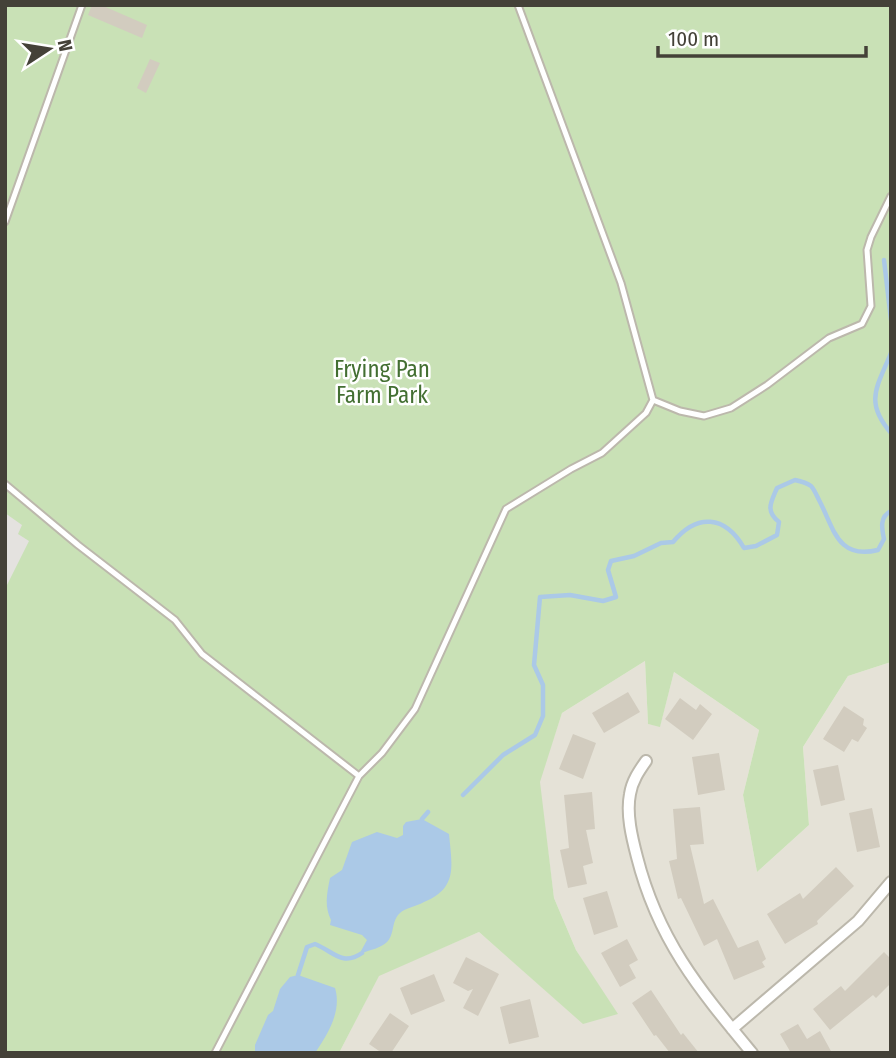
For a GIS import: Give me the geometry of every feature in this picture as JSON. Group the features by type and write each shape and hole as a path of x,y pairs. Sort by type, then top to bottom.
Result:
{"street":[{"path":"646,761 633,780 629,804 633,841 642,879 656,917 674,952 696,985 752,1053"},
{"path":"732,1029 858,921 891,882"}],"lane":[{"path":"5,222 82,5"},
{"path":"215,1053 359,776 382,753 415,709 506,509 570,469 602,453 646,413 653,400 621,283 518,5"},
{"path":"653,400 680,411 704,416 731,408 767,386 829,338 862,324 871,306 867,250 891,196"},
{"path":"5,484 175,620 202,654 359,776"}],"shaded area":[{"path":"5,513 22,525 18,534 29,541 6,587"},
{"path":"645,661 648,724 660,726 674,672 759,730 743,795 757,872 809,825 803,747 848,676 891,662 891,1053 339,1053 379,975 479,932 583,1023 609,1003 576,950 554,898 539,782 562,713"}],"green space":[{"name":"Frying Pan Farm Park","path":"5,5 891,5 891,662 848,676 803,747 809,825 757,872 743,795 759,730 674,672 660,727 648,724 645,661 562,713 540,782 554,898 576,950 618,1014 583,1024 479,932 379,976 339,1053 5,1053"}],"water":[{"path":"422,819 449,834 451,866 448,883 435,896 400,913 385,944 362,953 367,940 362,935 330,925 327,899 330,878 342,870 352,842 377,832 397,838 403,835 406,822"},
{"path":"298,975 335,988 337,1005 325,1038 315,1053 255,1053 255,1045 268,1015 273,1011 280,989 290,977"}],"building":[{"path":"92,5 101,5 147,25 142,38 88,15"},
{"path":"150,59 160,63 146,93 137,88"},
{"path":"628,692 640,712 604,733 592,713"},
{"path":"680,698 696,710 700,704 712,714 693,740 665,719"},
{"path":"844,706 864,719 863,725 867,728 858,742 852,739 844,752 823,739"},
{"path":"573,734 596,743 583,779 559,769"},
{"path":"719,753 725,790 698,795 692,757"},
{"path":"838,765 845,800 821,806 813,770"},
{"path":"592,792 595,829 586,830 593,863 583,866 587,884 568,888 560,850 569,848 564,795"},
{"path":"700,807 704,844 690,845 704,904 713,899 738,948 758,940 766,959 762,962 765,967 734,980 717,939 704,946 681,898 678,899 669,861 677,859 673,809"},
{"path":"872,808 880,847 857,852 849,813"},
{"path":"836,867 854,886 817,921 818,924 785,944 767,914 800,893 803,899"},
{"path":"607,891 618,927 594,935 583,898"},
{"path":"627,939 638,960 629,965 636,978 620,987 601,953"},
{"path":"884,952 891,959 891,983 876,998 873,995 830,1030 813,1009 841,986 845,991"},
{"path":"466,957 499,974 478,1016 463,1008 473,989 468,991 453,983"},
{"path":"434,974 445,1001 411,1015 400,988"},
{"path":"651,990 681,1035 683,1033 699,1053 670,1053 656,1035 654,1036 632,1003"},
{"path":"530,999 539,1037 509,1044 500,1007"},
{"path":"390,1013 409,1026 391,1053 382,1053 369,1044"},
{"path":"798,1024 807,1039 820,1031 832,1053 791,1053 780,1034"}],"waterway":[{"path":"884,260 891,320"},
{"path":"891,353 878,385 875,403 891,433"},
{"path":"463,795 503,755 535,735 543,716 543,685 534,665 540,597 570,595 603,601 616,597 608,570 611,561 634,556 661,543 673,542 701,522 720,524 728,529 744,548 756,546 777,535 779,522 772,514 771,502 777,488 795,480 812,487 833,531 845,546 854,550 878,550 884,539 883,520 891,511"},
{"path":"422,819 428,812"},
{"path":"298,975 307,947 315,944 343,958 362,953"}]}
